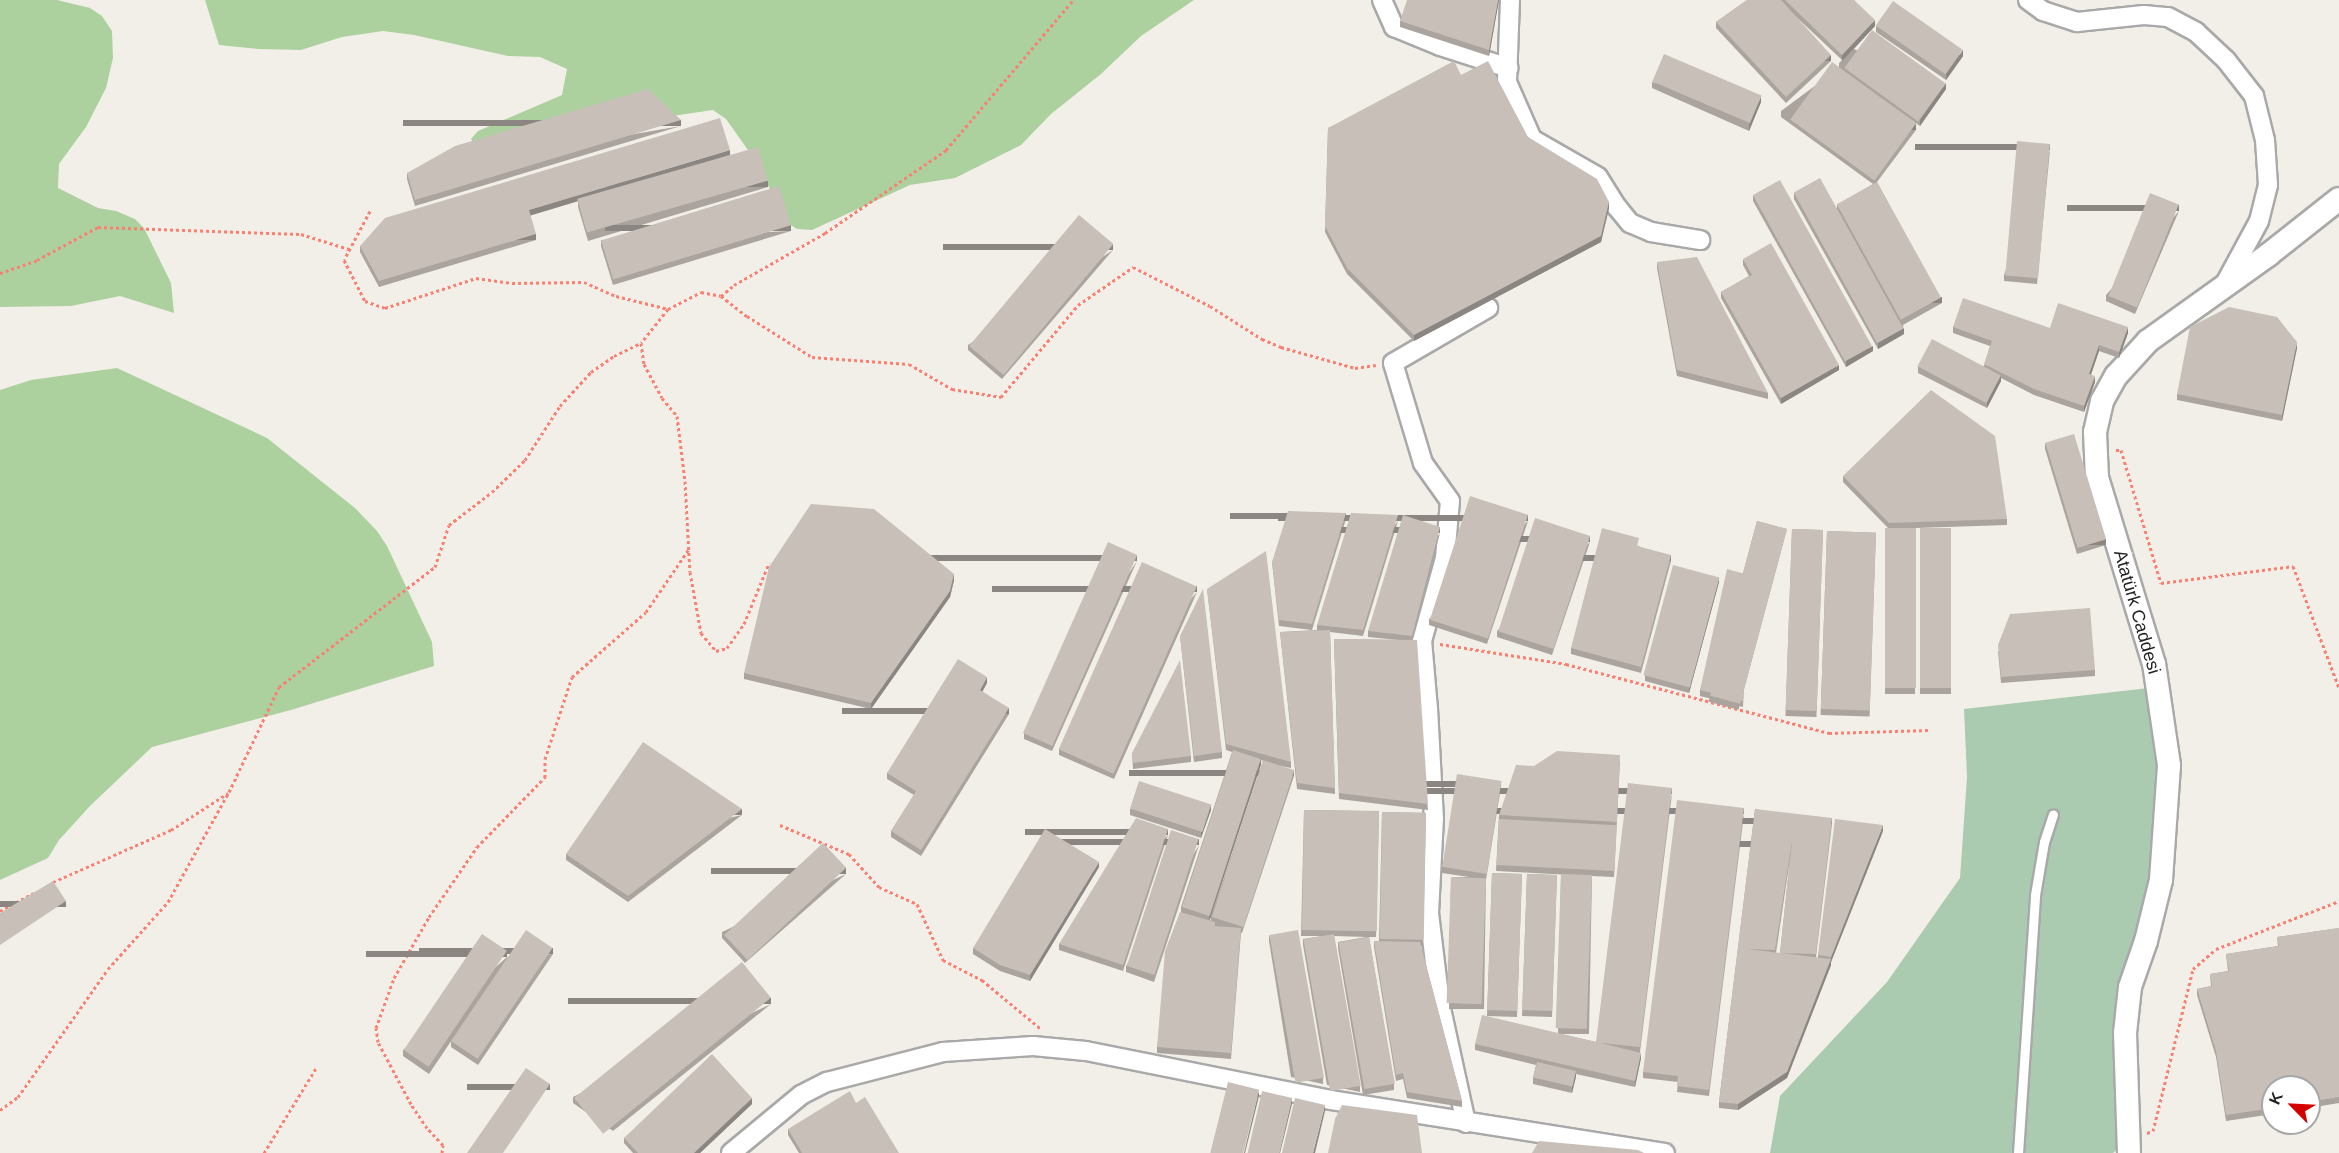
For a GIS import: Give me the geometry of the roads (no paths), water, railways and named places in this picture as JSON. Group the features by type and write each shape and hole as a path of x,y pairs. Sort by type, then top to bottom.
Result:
{"street":[{"path":"1382,0 1394,27 1440,46 1509,68"},
{"path":"1510,0 1508,82 1532,139 1598,177 1630,223 1651,232 1700,240"},
{"path":"2028,0 2043,11 2077,22 2144,15 2168,17 2196,32 2226,60 2254,96 2265,140 2268,185 2259,221 2223,288"},
{"name":"Atatürk Caddesi","path":"2124,1149 2125,1033 2130,987 2146,941 2161,880 2169,765 2154,664 2097,478 2095,432 2102,401 2116,376 2148,341 2268,255 2339,199"},
{"path":"1466,1123 1440,1004 1429,914 1434,819 1422,641 1445,558 1450,501 1423,463 1393,363 1488,308"},
{"path":"730,1153 801,1095 827,1082 943,1052 1050,1048 1086,1051 1331,1101 1665,1153"}],"lane":[{"path":"2018,1153 2035,895 2044,842 2054,814"}]}
